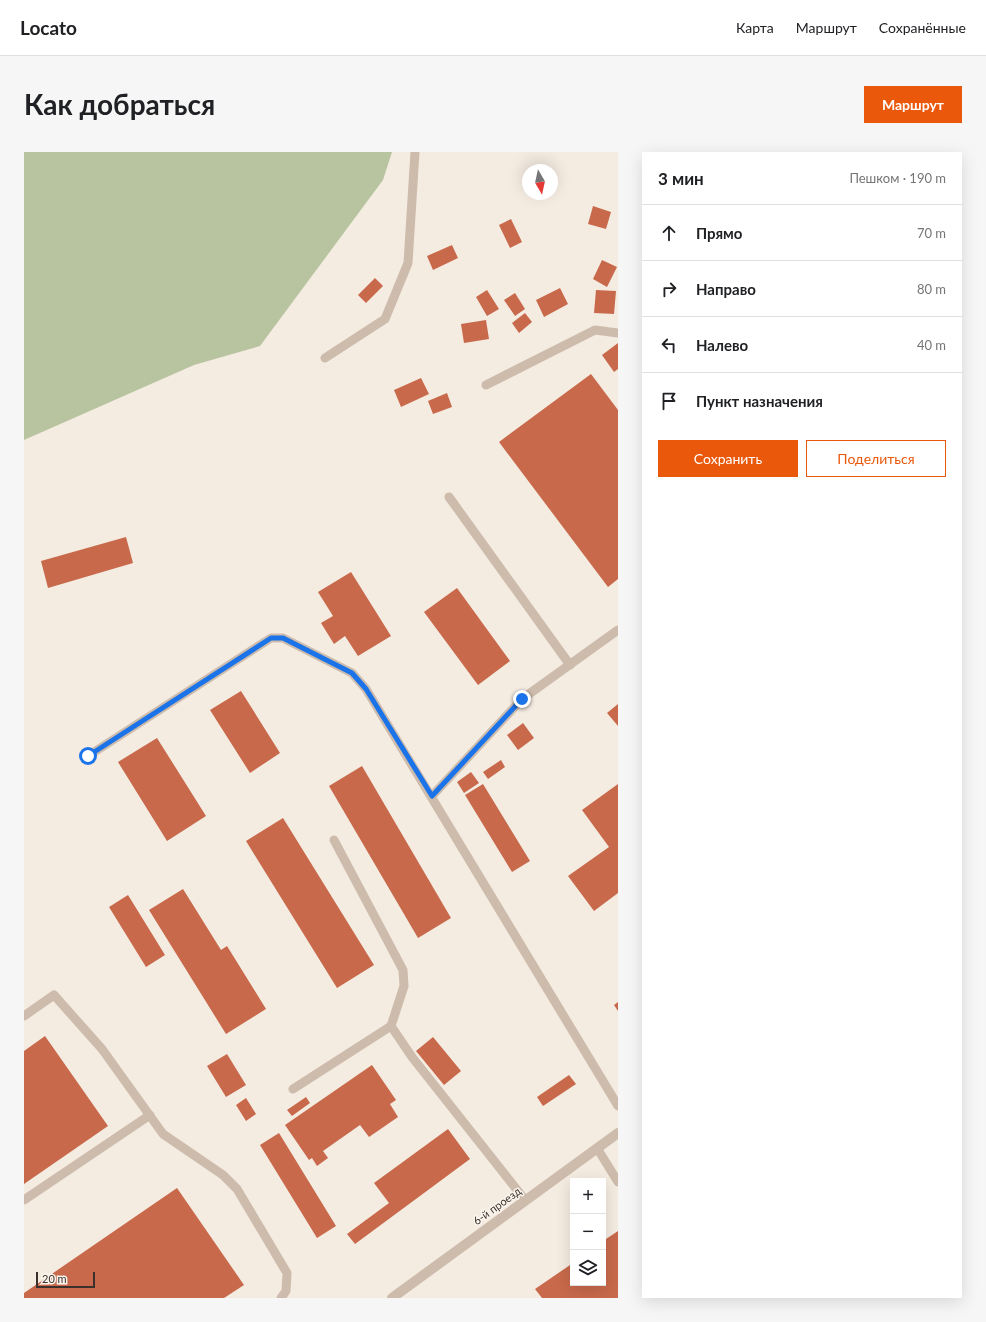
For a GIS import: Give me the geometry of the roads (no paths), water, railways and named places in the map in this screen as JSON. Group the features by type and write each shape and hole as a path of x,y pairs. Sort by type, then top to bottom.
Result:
{"street":[{"name":"6-й проезд","path":"392,1298 618,1133"}],"lane":[{"path":"325,358 385,319 408,263 415,152"},
{"path":"486,385 595,330 618,333"},
{"path":"449,497 570,665"},
{"path":"432,796 522,699 618,630"},
{"path":"88,756 271,638 283,638 352,673 366,689 432,796 618,1106"},
{"path":"293,1090 391,1026 404,986 403,970 334,840"},
{"path":"24,1016 54,995 102,1049 163,1134 223,1175 238,1189 287,1273 286,1291 281,1298"},
{"path":"391,1026 412,1057 525,1200"},
{"path":"24,1200 150,1115"},
{"path":"597,1148 618,1182"}]}
